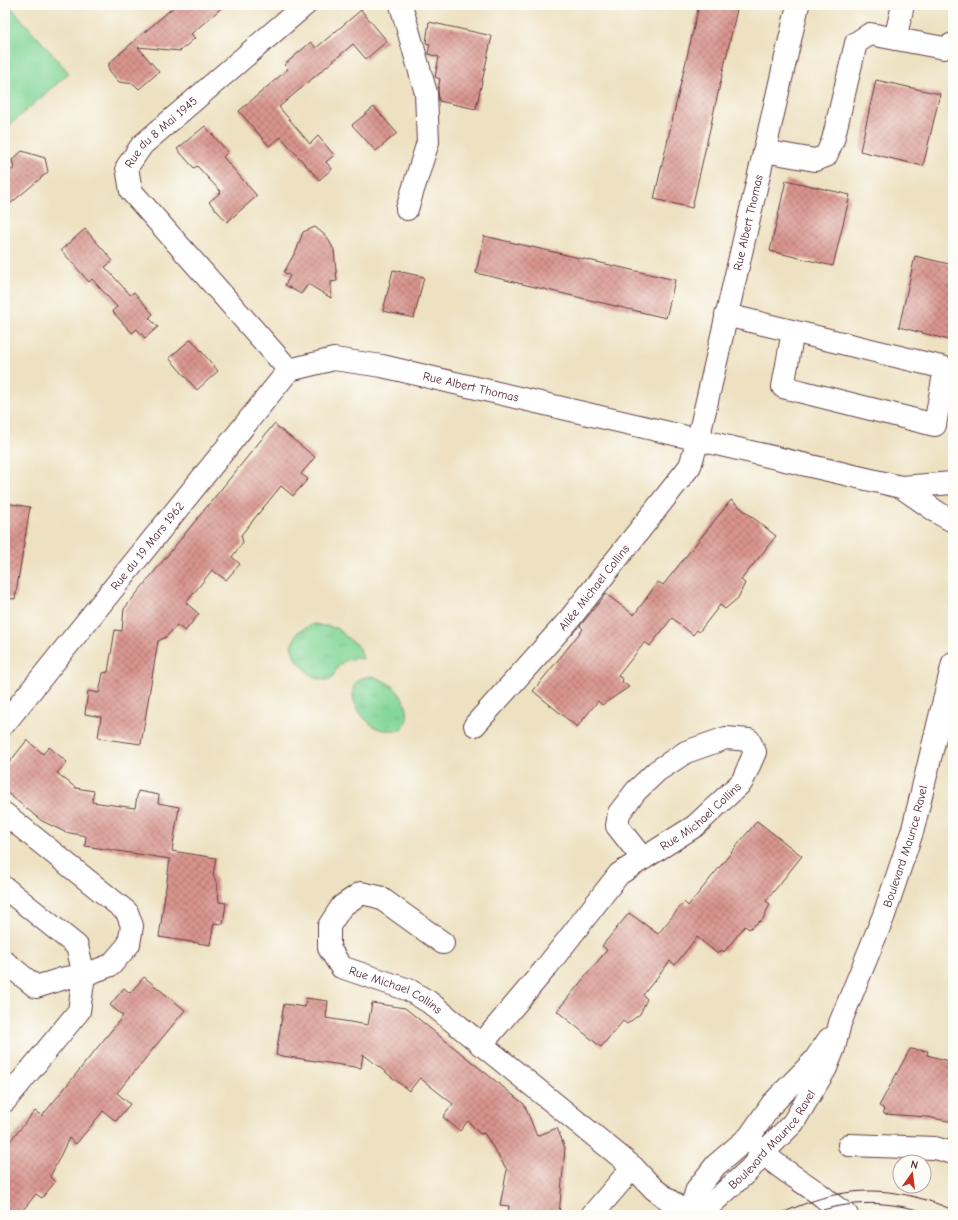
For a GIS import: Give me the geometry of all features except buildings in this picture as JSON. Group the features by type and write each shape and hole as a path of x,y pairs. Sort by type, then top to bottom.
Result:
{"street":[{"name":"Rue du 8 Mai 1945","path":"289,370 131,191 127,167 142,145 305,5"},
{"path":"401,5 426,92 428,142 407,209"},
{"name":"Rue Albert Thomas","path":"698,440 798,5"},
{"path":"895,39 903,5"},
{"path":"764,151 815,160 826,156 833,140 856,42 870,34 944,48 953,44"},
{"path":"726,315 793,331 945,368 935,425 783,387 793,331"},
{"name":"Rue Albert Thomas","path":"289,370 334,359 382,366 900,487 953,521"},
{"name":"Rue du 19 Mars 1962","path":"5,723 289,370"},
{"name":"Allée Michael Collins","path":"475,725 568,621 690,466 698,440"},
{"path":"900,487 953,483"},
{"name":"Boulevard Maurice Ravel","path":"840,1023 814,1061 772,1104 748,1137 716,1166 697,1189 689,1215 709,1206 750,1169 763,1153 793,1122 823,1074 834,1048 840,1023 884,915 913,829 953,663"},
{"name":"Rue Michael Collins","path":"481,1045 545,969 619,874 643,859 695,826 742,782 755,752 749,740 726,738 686,752 657,771 636,791 619,813 617,826 643,859"},
{"path":"5,814 127,912 132,926 130,944 110,966 84,975 65,978 36,987 5,962"},
{"path":"5,888 77,946 84,975 79,1011 5,1101"},
{"name":"Rue Michael Collins","path":"443,944 379,897 361,893 342,906 329,926 329,948 341,967 409,990 428,1002 634,1167 654,1190 689,1215"},
{"path":"748,1137 763,1153 823,1197 834,1207 847,1215"},
{"path":"849,1145 935,1148 953,1153"},
{"path":"592,1215 634,1167"}],"green space":[{"path":"5,5 9,5 69,73 5,129"},
{"path":"314,624 336,628 360,648 363,659 352,659 343,662 337,668 332,679 325,680 313,677 295,658 291,646 298,632"},
{"path":"372,676 385,681 392,686 397,690 404,701 407,719 401,730 379,729 373,726 356,707 353,699 355,685 361,678"}],"tram line":[{"path":"778,1215 795,1207 829,1196 862,1191 897,1193 939,1204 953,1210"},
{"path":"807,1215 839,1206 870,1203 902,1206 934,1215"}]}
